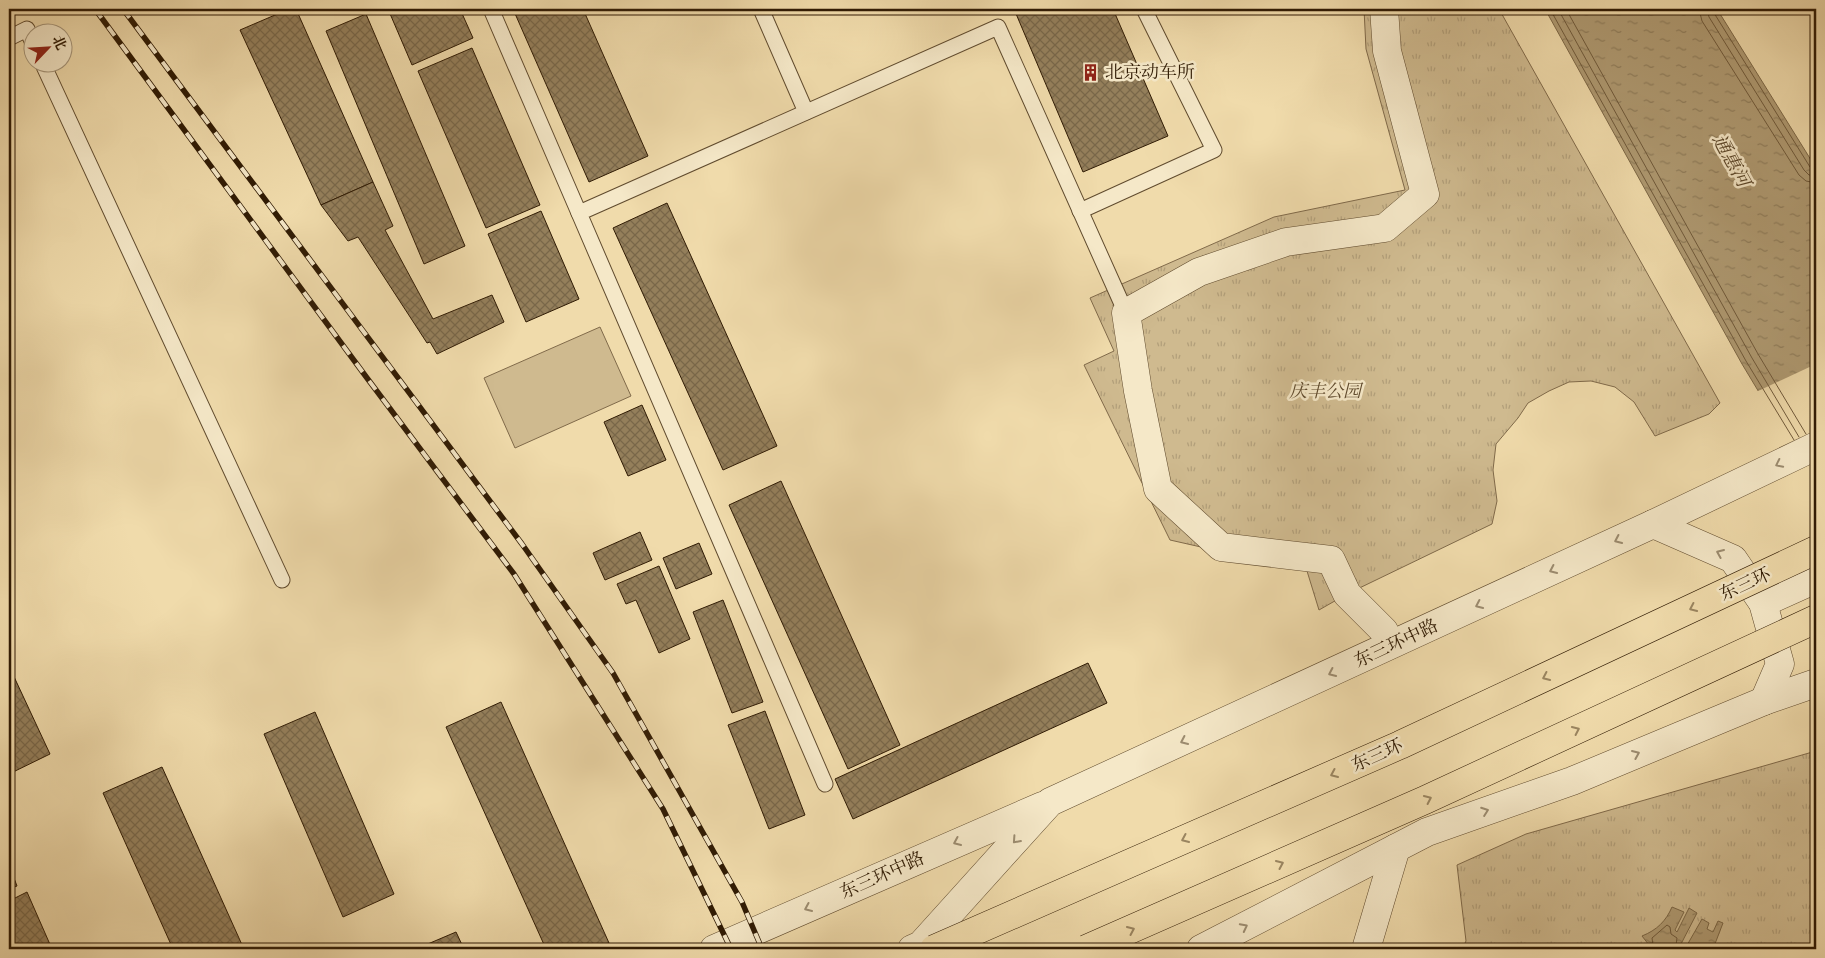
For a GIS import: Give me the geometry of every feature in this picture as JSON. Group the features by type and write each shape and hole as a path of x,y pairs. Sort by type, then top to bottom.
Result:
{"highway":[{"name":"东三环","path":"922,948 1400,745 1816,550"},
{"path":"1086,949 1425,800 1816,618"}],"street":[{"path":"1384,9 1387,51 1425,194 1384,228 1286,242 1199,272 1126,313 1138,392 1158,489 1222,548 1331,560 1348,594 1384,631"},
{"name":"东三环中路","path":"714,949 1050,802 1653,524 1816,446"},
{"path":"1653,524 1733,559 1763,603 1780,664 1764,701"},
{"path":"1763,603 1804,585"},
{"path":"1200,949 1427,832 1572,780 1764,701 1816,683"},
{"name":"东三环中路","path":"922,948 1050,802"},
{"path":"1366,949 1396,848"}],"lane":[{"path":"491,9 825,784"},
{"path":"761,9 806,112"},
{"path":"1080,211 1214,150 1144,9"},
{"path":"579,213 998,28 1126,313"},
{"path":"9,38 22,32"},
{"path":"47,72 282,580"}],"green space":[{"name":"庆丰公园","path":"1364,9 1499,9 1720,403 1709,414 1655,436 1634,402 1615,387 1591,381 1569,382 1549,391 1528,403 1496,444 1493,470 1497,501 1492,524 1347,594 1319,610 1307,571 1170,540 1084,365 1114,351 1090,298 1274,217 1405,190 1366,49"},
{"path":"600,327 631,396 515,448 484,378"},
{"path":"1816,751 1816,949 1462,949 1466,941 1457,865 1526,834"}],"water":[{"name":"通惠河","path":"1545,9 1717,9 1816,168 1816,487 1742,364"},
{"path":"1672,907 1684,912 1675,930 1677,932 1689,908 1697,913 1681,944 1686,947 1702,919 1709,923 1707,929 1713,932 1718,921 1723,923 1713,949 1642,949 1649,945 1642,936 1660,924 1667,917"}],"pier":[{"path":"1816,364 1816,489 1756,392"}],"building":[{"path":"289,9 296,9 373,182 321,205 240,30"},
{"path":"388,9 460,9 473,38 412,65"},
{"path":"513,9 583,9 648,156 589,182"},
{"name":"北京动车所","path":"1014,9 1113,9 1168,136 1083,172"},
{"path":"366,14 465,246 424,264 326,31"},
{"path":"472,48 540,205 486,228 418,71"},
{"path":"373,182 393,226 385,230 433,319 492,295 504,322 437,354 430,342 427,343 358,237 348,241 321,205"},
{"path":"667,203 777,446 723,470 613,228"},
{"path":"541,211 579,299 526,322 488,234"},
{"path":"642,405 666,460 628,476 604,422"},
{"path":"781,481 900,745 848,769 729,505"},
{"path":"640,532 652,560 605,580 593,553"},
{"path":"699,543 712,574 676,589 663,558"},
{"path":"659,566 690,639 659,653 636,600 626,604 617,584"},
{"path":"723,600 763,702 732,713 693,612"},
{"path":"1088,663 1107,703 853,819 835,779"},
{"path":"9,666 50,754 9,774"},
{"path":"501,702 609,943 596,949 546,949 446,727"},
{"path":"765,711 805,815 769,829 728,725"},
{"path":"315,712 394,894 343,917 264,734"},
{"path":"162,767 243,947 237,949 173,949 103,793"},
{"path":"9,865 17,886 9,889"},
{"path":"27,892 52,949 9,949 9,901"},
{"path":"456,932 464,949 416,949"}],"railway":[{"path":"95,9 514,574 663,809 731,949"},
{"path":"123,9 522,544 613,673 742,902 762,949"}],"place":[{"name":"北京动车所","path":"1091,72"}]}
